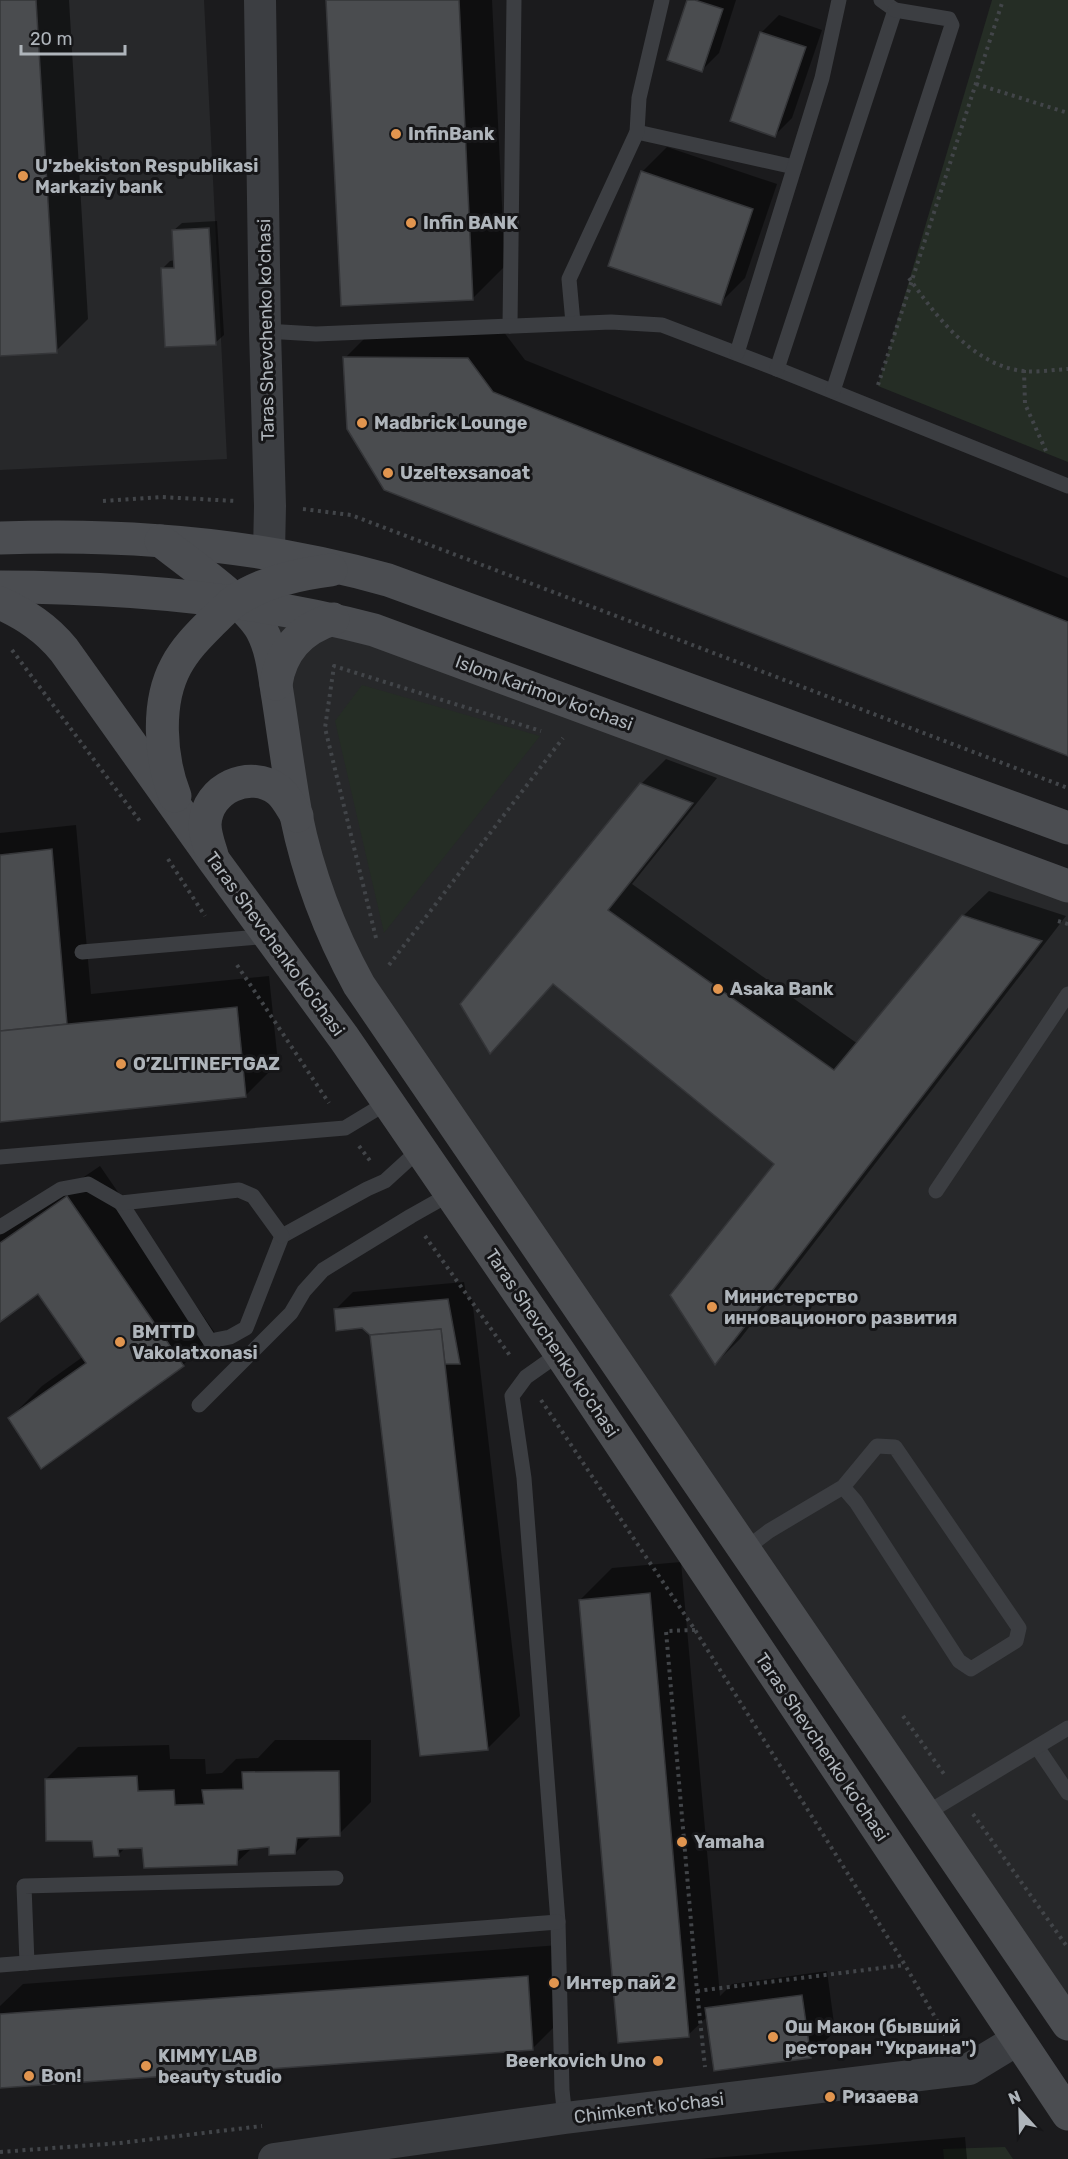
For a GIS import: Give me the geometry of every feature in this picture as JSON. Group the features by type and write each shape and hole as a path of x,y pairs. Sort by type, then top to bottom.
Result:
{"main road":[{"path":"0,538 161,541 269,552 344,568 388,580 1068,828"},
{"path":"161,541 235,601 251,616 262,631 272,660 297,816 316,888 342,953 359,985 1068,2024"},
{"path":"183,816 170,782 164,749 163,715 167,688 176,665 188,647 235,601 274,583 316,572 344,568"},
{"name":"Islom Karimov ko'chasi","path":"0,586 96,589 235,601 333,620 386,634 1068,886"},
{"name":"Taras Shevchenko ko'chasi","path":"0,603 32,620 54,638 214,862 344,1038 560,1353 1068,2114"},
{"path":"276,686 281,662 292,643 311,628 333,620"},
{"path":"214,862 205,824 213,802 228,787 250,780 266,784 279,791 297,816"}],"street":[{"name":"Taras Shevchenko ko'chasi","path":"260,0 269,552"},
{"name":"Chimkent ko'chasi","path":"274,2159 565,2118 969,2069 1017,2040"}],"lane":[{"path":"510,326 514,0"},
{"path":"573,323 569,279 638,132 639,98 662,0"},
{"path":"737,353 822,78 839,0"},
{"path":"833,391 952,25 949,19 895,10 881,0"},
{"path":"777,369 895,10"},
{"path":"638,132 794,167"},
{"path":"265,331 316,334 611,322 662,326 737,353 1068,486"},
{"path":"82,952 270,936"},
{"path":"936,1191 1068,994"},
{"path":"0,1157 345,1128 388,1102"},
{"path":"0,1227 61,1189 88,1184 121,1203 210,1341 230,1337 246,1328 282,1236 385,1181 419,1150"},
{"path":"121,1203 239,1190 254,1196 282,1236"},
{"path":"200,1405 291,1313 304,1291 323,1270 450,1194"},
{"path":"560,1353 526,1377 512,1396 524,1478 558,1922 562,2090 565,2118"},
{"path":"744,1550 769,1531 843,1487 878,1446 895,1447 1019,1628 1016,1641 972,1669 959,1661 856,1502 843,1487"},
{"path":"925,1814 1068,1728"},
{"path":"1037,1747 1068,1793"},
{"path":"27,1963 24,1886 336,1878"},
{"path":"0,1965 558,1922"}],"path":[{"path":"878,386 910,279 1003,0"},
{"path":"976,84 1068,113"},
{"path":"910,279 933,312 959,338 996,363 1013,370 1068,369"},
{"path":"1023,370 1024,404 1047,454"},
{"path":"12,650 145,827"},
{"path":"377,940 325,728 334,666 542,731"},
{"path":"389,965 564,738 553,735"},
{"path":"164,854 345,1128 385,1181"},
{"path":"1057,920 1068,924"},
{"path":"384,958 395,975"},
{"path":"411,1216 526,1377 695,1630 905,1965 948,2038"},
{"path":"695,1630 666,1631 697,1991 707,2076"},
{"path":"897,1707 1068,1948"},
{"path":"697,1991 905,1965"}],"shaded area":[{"path":"0,0 204,0 227,459 0,470"},
{"path":"992,0 1068,0 1068,462 878,386"},
{"path":"333,619 1068,886 1068,2024 359,985 255,621"},
{"path":"362,685 540,736 384,933 335,721"},
{"path":"1005,2147 1013,2159 944,2159 943,2149"}],"building":[{"name":"U'zbekiston Respublikasi Markaziy bank","path":"0,0 36,0 57,353 0,356"},
{"path":"326,0 459,0 473,300 341,306"},
{"path":"687,0 695,0 723,9 702,72 667,60"},
{"path":"760,32 806,47 775,137 730,121"},
{"path":"641,171 753,209 721,305 608,266"},
{"path":"209,228 216,345 165,347 161,268 174,268 172,230"},
{"path":"343,357 468,358 493,392 1068,622 1068,756 384,490 347,429"},
{"path":"640,783 693,803 608,910 834,1070 962,915 1042,941 715,1365 670,1295 774,1164 553,984 490,1054 460,1004"},
{"path":"52,849 67,1024 0,1031 0,855"},
{"name":"O’ZLITINEFTGAZ","path":"237,1007 246,1097 0,1122 0,1031"},
{"name":"BMTTD Vakolatxonasi","path":"67,1196 184,1366 41,1469 8,1418 86,1363 38,1294 0,1322 0,1243"},
{"path":"448,1299 460,1364 445,1364 441,1329 370,1335 362,1328 336,1331 334,1309"},
{"path":"441,1329 488,1750 420,1756 370,1335"},
{"path":"650,1593 689,2037 618,2043 579,1600"},
{"path":"339,1771 340,1836 297,1838 295,1854 269,1855 269,1847 238,1850 237,1865 144,1868 142,1848 118,1849 119,1856 94,1857 92,1841 46,1841 45,1779 137,1776 138,1791 174,1790 175,1805 204,1804 202,1790 243,1789 242,1772"},
{"path":"528,1976 533,2050 0,2088 0,2014"},
{"path":"802,1995 811,2058 714,2071 705,2008"}],"place":[{"name":"InfinBank","path":"396,134"},
{"name":"U'zbekiston Respublikasi Markaziy bank","path":"23,176"},
{"name":"Infin BANK","path":"411,223"},
{"name":"Madbrick Lounge","path":"362,423"},
{"name":"Uzeltexsanoat","path":"388,473"},
{"name":"Asaka Bank","path":"718,989"},
{"name":"O’ZLITINEFTGAZ","path":"121,1064"},
{"name":"Министерство инновационого развития","path":"712,1307"},
{"name":"BMTTD Vakolatxonasi","path":"120,1342"},
{"name":"Yamaha","path":"682,1842"},
{"name":"Интер пай 2","path":"554,1983"},
{"name":"Ош Макон (бывший ресторан \"Украина\")","path":"773,2037"},
{"name":"Beerkovich Uno","path":"658,2061"},
{"name":"KIMMY LAB beauty studio","path":"146,2066"},
{"name":"Bon!","path":"29,2076"},
{"name":"Ризаева","path":"830,2097"}]}
